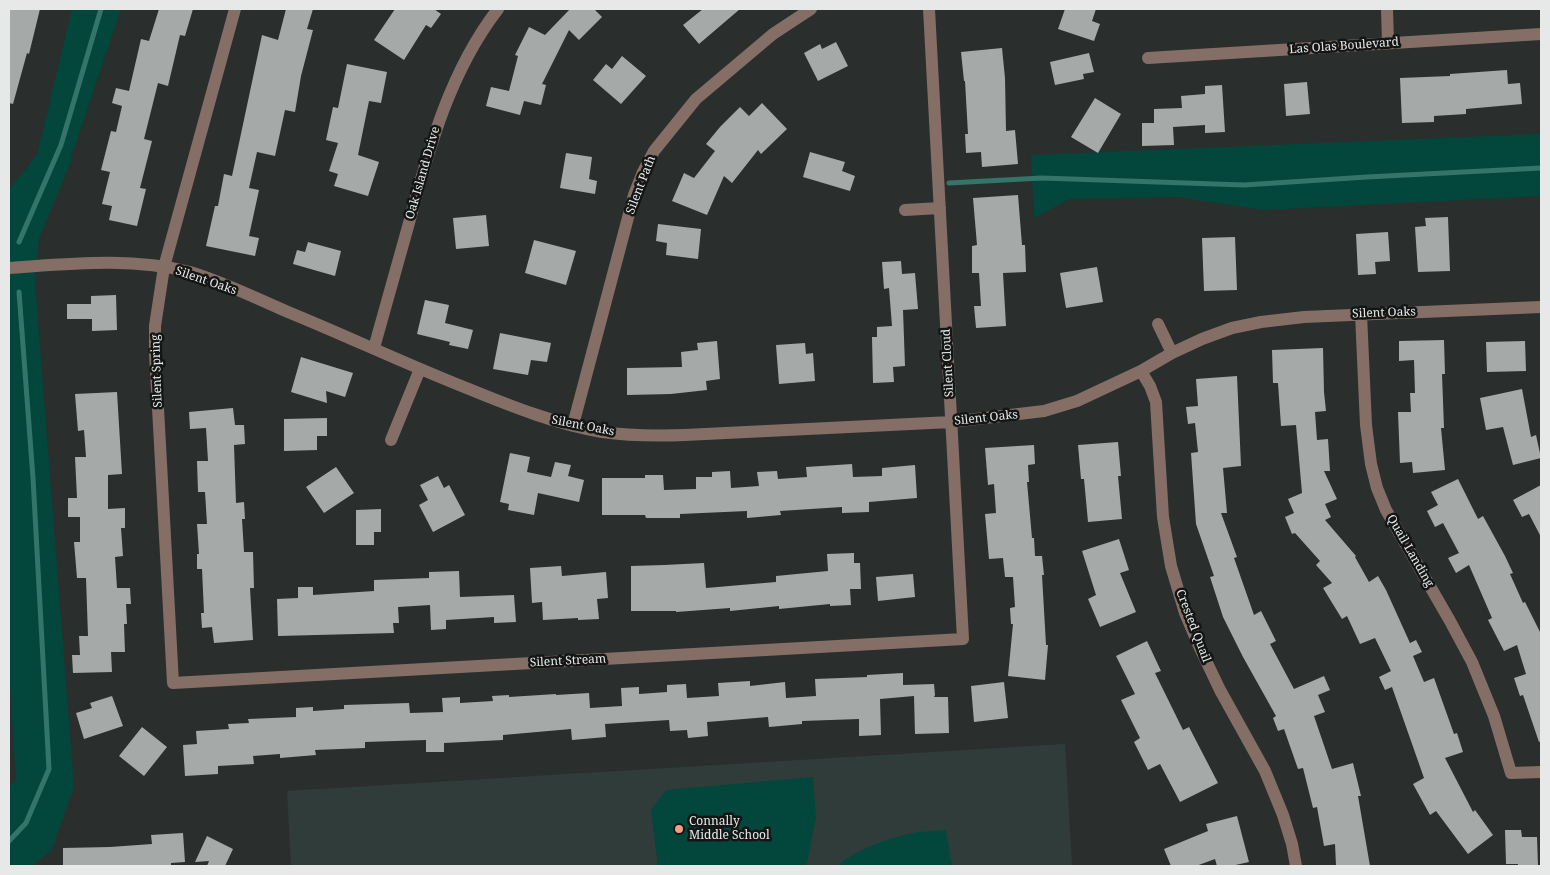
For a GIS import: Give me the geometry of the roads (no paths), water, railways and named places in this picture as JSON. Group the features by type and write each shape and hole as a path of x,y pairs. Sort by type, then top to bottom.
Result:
{"street":[{"name":"Silent Spring","path":"173,682 154,353 155,326 164,267 235,9"},
{"name":"Oak Island Drive","path":"374,348 428,151 445,103 467,57 498,9"},
{"name":"Silent Path","path":"573,425 634,195 654,151 696,99 773,34 811,9"},
{"name":"Silent Cloud","path":"929,9 964,639"},
{"path":"1387,9 1388,43"},
{"name":"Las Olas Boulevard","path":"1148,58 1541,34"},
{"path":"905,210 940,208"},
{"name":"Silent Oaks","path":"9,268 127,263 164,267 191,273 530,414 603,432 644,436 686,436 951,422 1044,411 1077,401 1141,371 1172,353 1232,328 1261,322 1304,317 1541,307"},
{"name":"Quail Landing","path":"1361,314 1366,425 1371,464 1377,488 1386,510 1472,662 1494,716 1511,773 1541,772"},
{"path":"1158,324 1172,353"},
{"path":"391,440 420,369"},
{"name":"Crested Quail","path":"1141,371 1150,386 1156,402 1163,517 1171,566 1185,613 1220,690 1265,772 1283,815 1292,844 1296,866"},
{"name":"Silent Stream","path":"173,682 964,639"}],"waterway":[{"path":"19,242 61,145 101,9"},
{"path":"949,183 1042,178 1244,185 1541,168"},
{"path":"9,841 26,823 49,769 33,478 19,292"}],"place":[{"name":"Connally Middle School","path":"679,829"}]}
